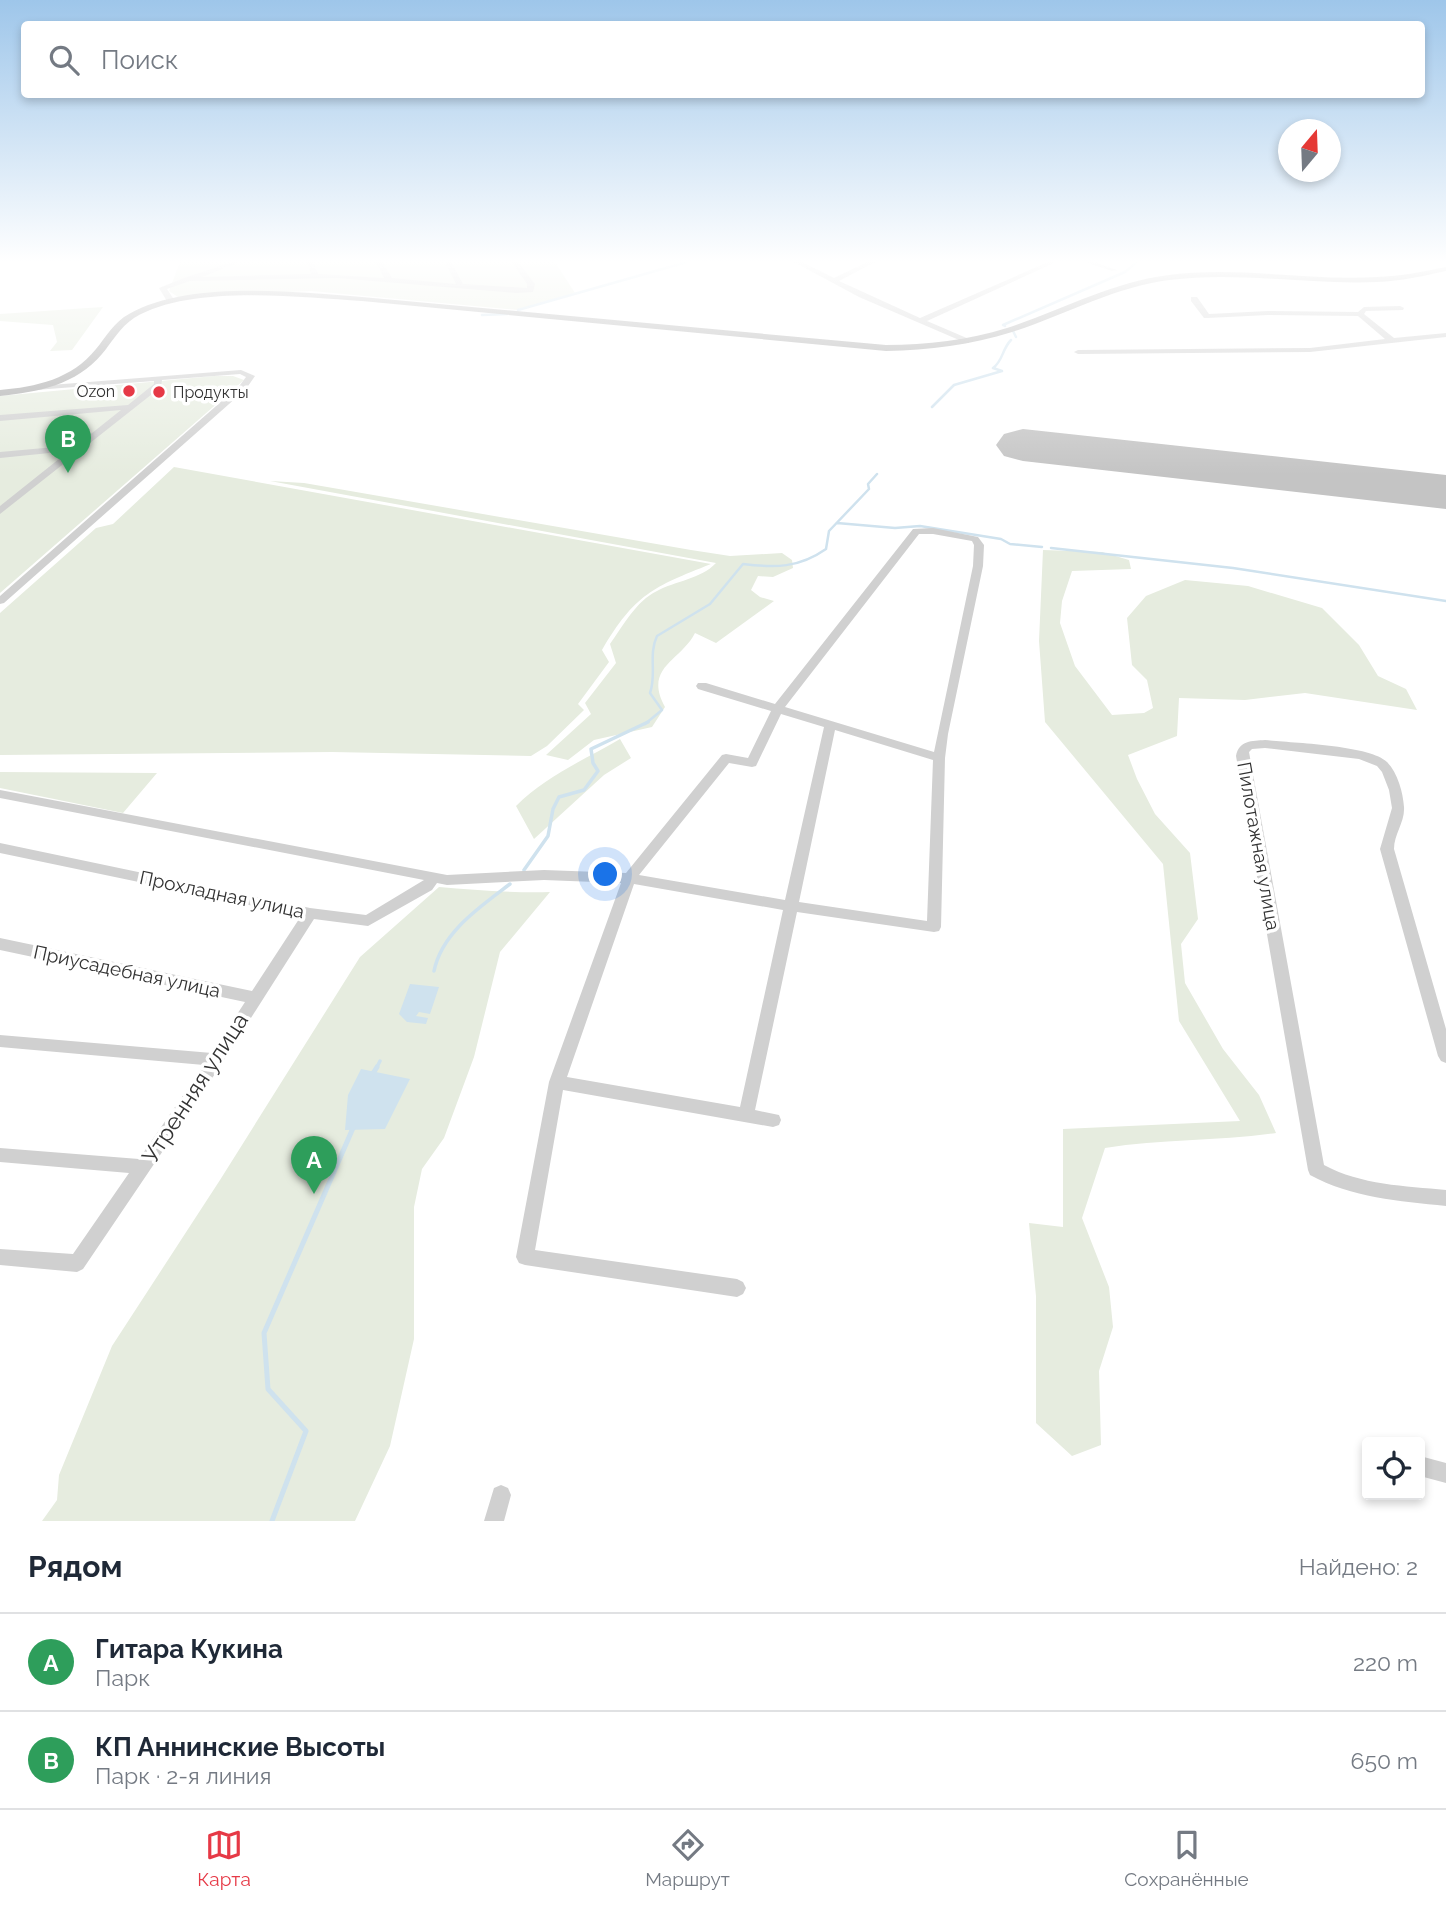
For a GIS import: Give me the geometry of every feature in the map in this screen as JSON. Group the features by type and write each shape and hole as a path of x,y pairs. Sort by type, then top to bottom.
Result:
{"main road":[{"path":"0,393 38,388 58,382 82,369 115,333"},
{"path":"727,333 886,348 917,348 966,341 995,333"}],"street":[{"path":"947,333 966,341"},
{"path":"1382,333 1392,341"},
{"path":"1078,352 1294,350 1446,335"},
{"path":"0,601 243,387 251,376 241,372 221,373 38,388"},
{"path":"0,511 158,385 158,378"},
{"path":"0,418 131,407"},
{"path":"0,455 78,448"},
{"path":"0,497 20,495"},
{"path":"0,794 447,880 544,875 629,878 790,906 934,927 939,758 978,566 979,545 975,539 933,531 916,531 778,708 752,764 726,758 629,878 557,1082 525,1257 737,1288"},
{"path":"702,686 939,758"},
{"path":"746,1115 830,725"},
{"name":"Пилотажная улица","path":"1446,1056 1387,849 1387,842 1399,811 1390,776 1384,766 1369,757 1265,744 1249,745 1243,750 1242,757 1316,1170 1329,1179 1346,1184 1446,1198"},
{"name":"Прохладная улица","path":"0,848 310,913 368,922 427,886 433,878"},
{"name":"Утренняя улица","path":"0,1256 77,1263 216,1060 310,913"},
{"name":"Приусадебная улица","path":"0,944 255,998"},
{"path":"0,1041 216,1060"},
{"path":"557,1082 773,1120"},
{"path":"0,1155 143,1167"},
{"path":"1425,1467 1446,1473"},
{"path":"494,1521 501,1495"}],"shaded area":[{"path":"55,333 84,333 72,350 50,351 57,342"},
{"path":"233,376 244,380 0,593 0,396"},
{"path":"174,467 711,564 674,579 636,604 602,650 609,662 578,704 584,710 547,746 531,756 332,752 0,755 0,613 96,528 113,524"},
{"path":"270,481 304,483 730,556 782,553 792,560 793,568 773,577 758,576 751,590 760,597 774,601 716,643 695,633 661,673 659,693 665,707 652,727 594,740 568,760 546,755 591,714 585,703 616,663 610,644 630,614 649,595 703,573 716,563"},
{"path":"1043,550 1102,552 1129,560 1131,569 1072,571 1062,601 1060,623 1075,666 1112,715 1144,713 1153,708 1147,680 1132,665 1127,618 1146,596 1185,580 1248,586 1322,608 1359,645 1378,676 1406,689 1417,710 1305,693 1245,700 1179,698 1177,736 1128,755 1155,814 1190,853 1198,919 1181,944 1185,983 1223,1049 1259,1095 1276,1133 1105,1148 1082,1218 1109,1287 1113,1327 1099,1371 1101,1445 1072,1456 1036,1423 1036,1296 1029,1223 1063,1227 1063,1129 1240,1121 1179,1021 1163,864 1045,722 1039,641"},
{"path":"620,739 631,758 604,775 534,839 516,806 553,777"},
{"path":"0,772 157,773 123,813 0,788"},
{"path":"439,887 550,892 500,952 474,1057 444,1138 422,1169 414,1207 414,1339 390,1446 355,1521 42,1521 57,1500 59,1475 112,1346 360,957"}],"water":[{"path":"410,984 439,987 430,1014 419,1012 416,1016 428,1018 426,1024 407,1022 399,1014"},
{"path":"361,1069 410,1079 385,1129 345,1130 348,1095"}],"waterway":[{"path":"1014,333 1016,337"},
{"path":"932,407 954,385 1002,371 993,368 1011,340"},
{"path":"647,723 662,710 650,693 653,650 657,636 710,604 743,564 786,565 806,560 826,549 829,531 869,489 868,484 877,474"},
{"path":"837,523 895,528 920,526 1001,539 1010,544 1042,547"},
{"path":"1051,548 1233,568 1446,601"},
{"path":"524,870 548,836 553,809 559,797 584,790 598,771 593,763 591,749 647,723"},
{"path":"434,971 438,957 454,932 475,911 510,884"},
{"path":"377,1067 380,1061"},
{"path":"372,1075 377,1067"},
{"path":"272,1521 306,1431 268,1389 264,1333 353,1128"}],"runway":[{"path":"1023,445 1446,492"}],"place":[{"name":"Ozon","path":"129,391"},
{"name":"Продукты","path":"159,392"},
{"name":"КП Аннинские Высоты","path":"68,473"},
{"name":"Гитара Кукина","path":"314,1194"}]}
